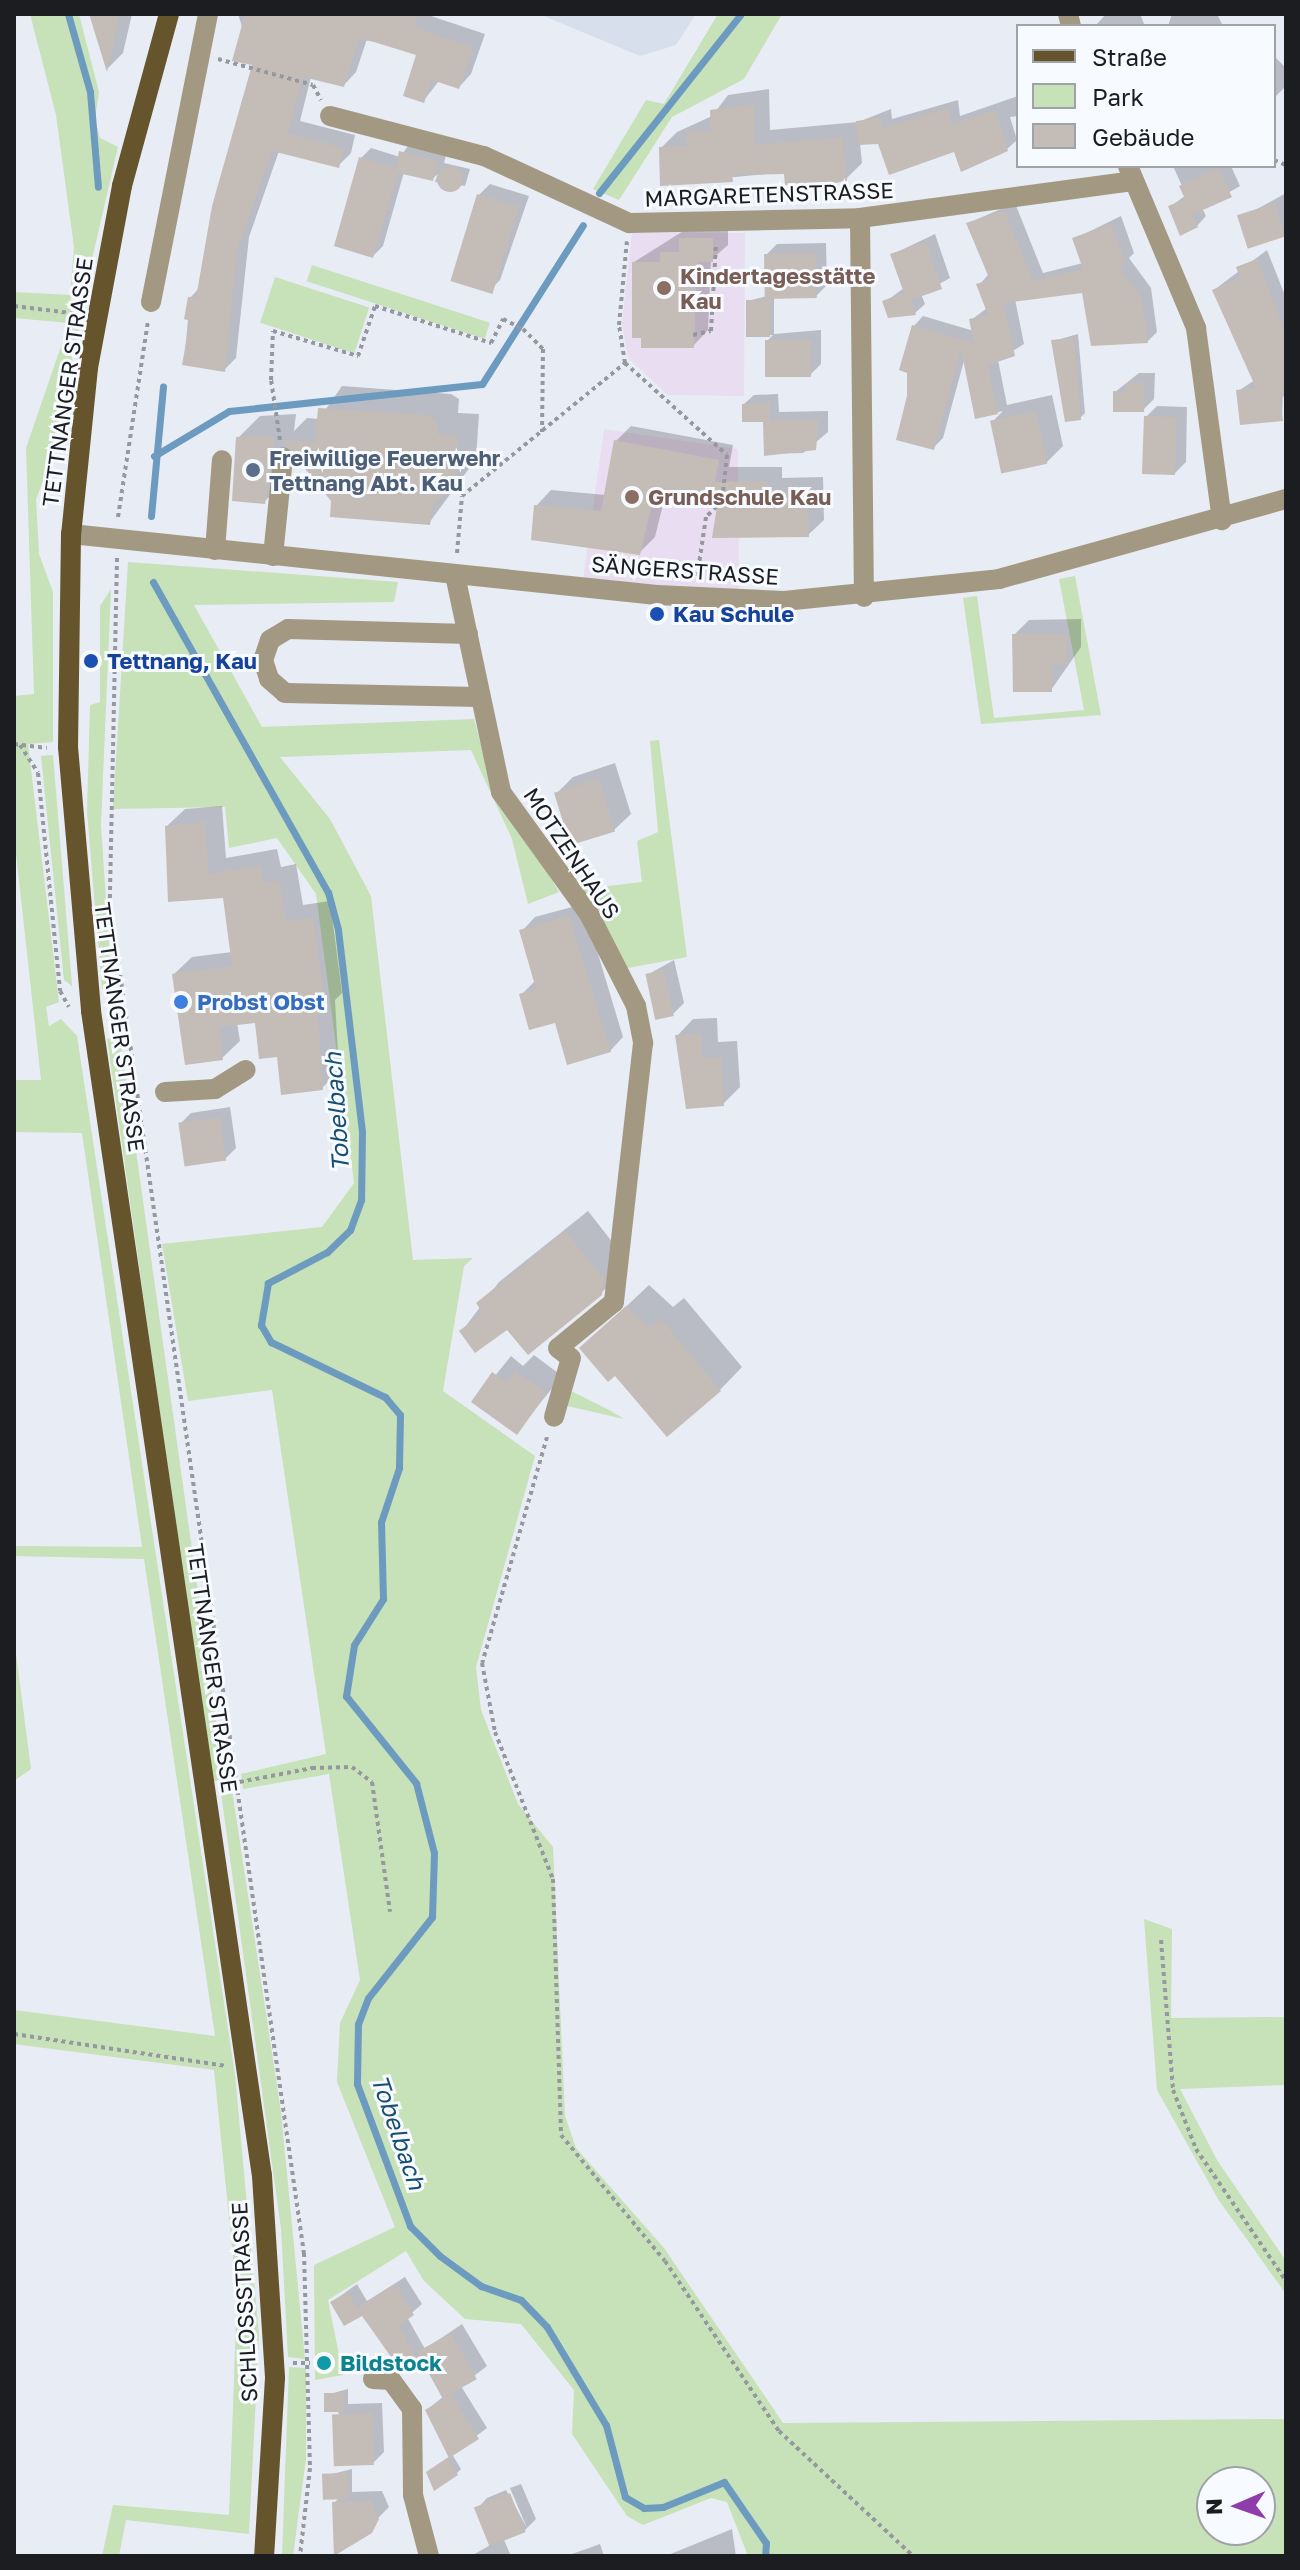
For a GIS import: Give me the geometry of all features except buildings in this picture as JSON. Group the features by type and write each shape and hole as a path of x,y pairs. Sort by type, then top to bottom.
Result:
{"main road":[{"name":"TETTNANGER STRASSE","path":"169,14 122,186 95,322 71,534 68,747 91,1011 245,2056"},
{"name":"SCHLOSSSTRASSE","path":"245,2056 272,2288 264,2556"}],"street":[{"path":"151,302 197,53 208,14"},
{"name":"MARGARETENSTRASSE","path":"330,116 484,156 629,223 860,218 1130,174"},
{"path":"1130,174 1196,328 1222,520"},
{"path":"860,218 864,597"},
{"path":"273,556 283,458"},
{"path":"215,550 222,460"},
{"name":"SÄNGERSTRASSE","path":"71,534 694,598 864,597 1030,573 1222,520 1286,499"},
{"name":"MOTZENHAUS","path":"455,575 501,792 589,914 636,1006 643,1081 614,1302 558,1348 571,1358 554,1417"},
{"path":"468,634 288,629 270,640 263,660 285,693 479,697"},
{"path":"165,1092 215,1089 245,1070"},
{"path":"373,2379 391,2380 412,2409 413,2495 429,2556"}],"path":[{"path":"197,53 313,85 330,116"},
{"path":"693,335 711,331 716,222"},
{"path":"624,266 625,363 727,455 722,501 706,517 694,598"},
{"path":"151,302 118,539 110,904 309,2308 310,2468 300,2556"},
{"path":"14,306 72,310 95,322"},
{"path":"276,414 273,331 358,356 375,306 491,343 503,319 523,329 543,349 542,432"},
{"path":"455,575 462,496 625,363"},
{"path":"17,745 68,747"},
{"path":"17,745 41,789 60,991 72,1009 91,1011"},
{"path":"554,1417 482,1663 495,1732 553,1879 561,2135 665,2261 779,2431 913,2556"},
{"path":"235,1783 326,1768 352,1767 372,1782 390,1912"},
{"path":"1161,1940 1173,2090 1196,2149 1286,2281"},
{"path":"14,2034 245,2056"}],"shaded area":[{"path":"539,14 696,14 676,45 640,56"},
{"path":"632,232 745,233 744,396 668,395 628,358 622,323"},
{"path":"604,429 738,449 739,593 583,580"}],"green space":[{"path":"30,14 79,14 99,92 95,119 100,138 118,147 83,298 71,296 69,322 80,323 50,464 36,499 39,554 53,592 53,742 28,744 59,1002 46,1007 49,1026 61,1019 77,1036 235,2075 259,2335 249,2534 126,2520 119,2556 102,2556 113,2505 229,2515 237,2296 214,2070 14,2044 14,2010 215,2036 144,1559 14,1556 14,1546 142,1547 82,1133 14,1132 14,1080 41,1080 14,835 14,696 34,694 26,448 69,323 14,318 14,292 70,295 74,247 56,115"},
{"path":"718,14 782,14 744,79 672,117 619,200 593,189 646,100 664,104"},
{"path":"312,265 490,323 485,339 307,281"},
{"path":"275,277 369,308 354,353 260,323"},
{"path":"128,562 398,582 394,602 194,605 262,727 474,719 487,767 559,892 528,904 512,839 471,750 280,757 330,819 371,896 413,1260 473,1258 464,1266 443,1391 535,1456 476,1667 481,1710 518,1804 553,1847 565,2116 576,2148 664,2248 783,2423 1286,2419 1286,2556 748,2556 727,2502 711,2498 643,2525 627,2516 572,2434 574,2390 521,2324 465,2319 424,2281 406,2251 328,2300 343,2375 315,2380 314,2265 395,2227 337,2082 340,2023 360,1980 329,1774 243,1789 241,1774 326,1754 272,1390 188,1401 162,1244 322,1227 354,1183 316,894 277,838 229,848 225,807 113,809"},
{"path":"1075,576 1101,715 981,724 963,598 977,596 994,718 1084,710 1059,579"},
{"path":"111,589 101,825 112,990 102,989 87,812 90,705 100,702 100,606"},
{"path":"659,740 687,957 617,970 574,890 642,882 637,841 658,832 650,741"},
{"path":"53,755 72,986 64,980 41,756"},
{"path":"120,1037 224,1780 212,1782 107,1039"},
{"path":"567,1389 609,1410 624,1419 563,1405"},
{"path":"14,1638 31,1769 14,1781"},
{"path":"232,1790 281,2112 305,2359 288,2357 281,2229 221,1793"},
{"path":"1144,1919 1172,1929 1171,2018 1286,2017 1286,2085 1180,2089 1217,2160 1286,2261 1286,2294 1218,2199 1157,2090"},
{"path":"289,2367 306,2368 306,2459 293,2556 282,2556"}],"waterway":[{"name":"Tobelbach","path":"68,14 90,92 98,187"},
{"path":"599,193 741,14"},
{"path":"154,456 229,411 482,384 583,225"},
{"name":"Tobelbach","path":"151,516 163,387"},
{"name":"Tobelbach","path":"153,582 328,892 338,930 362,1132 361,1200 350,1230 327,1252 268,1283 261,1325 271,1342 385,1397 400,1415 399,1468 381,1522 383,1599 354,1645 346,1696 416,1783 434,1853 432,1917 368,1998 358,2024 357,2084 410,2226 440,2256 481,2286 521,2300 547,2327 606,2425 625,2497 644,2508 663,2507 724,2482 766,2543 765,2556"}],"place":[{"name":"Kindertagesstätte Kau","path":"664,288"},
{"name":"Freiwillige Feuerwehr Tettnang Abt. Kau","path":"253,470"},
{"name":"Grundschule Kau","path":"632,497"},
{"name":"Kau Schule","path":"657,614"},
{"name":"Tettnang, Kau","path":"91,661"},
{"name":"Probst Obst","path":"181,1002"},
{"name":"Bildstock","path":"324,2363"}]}
